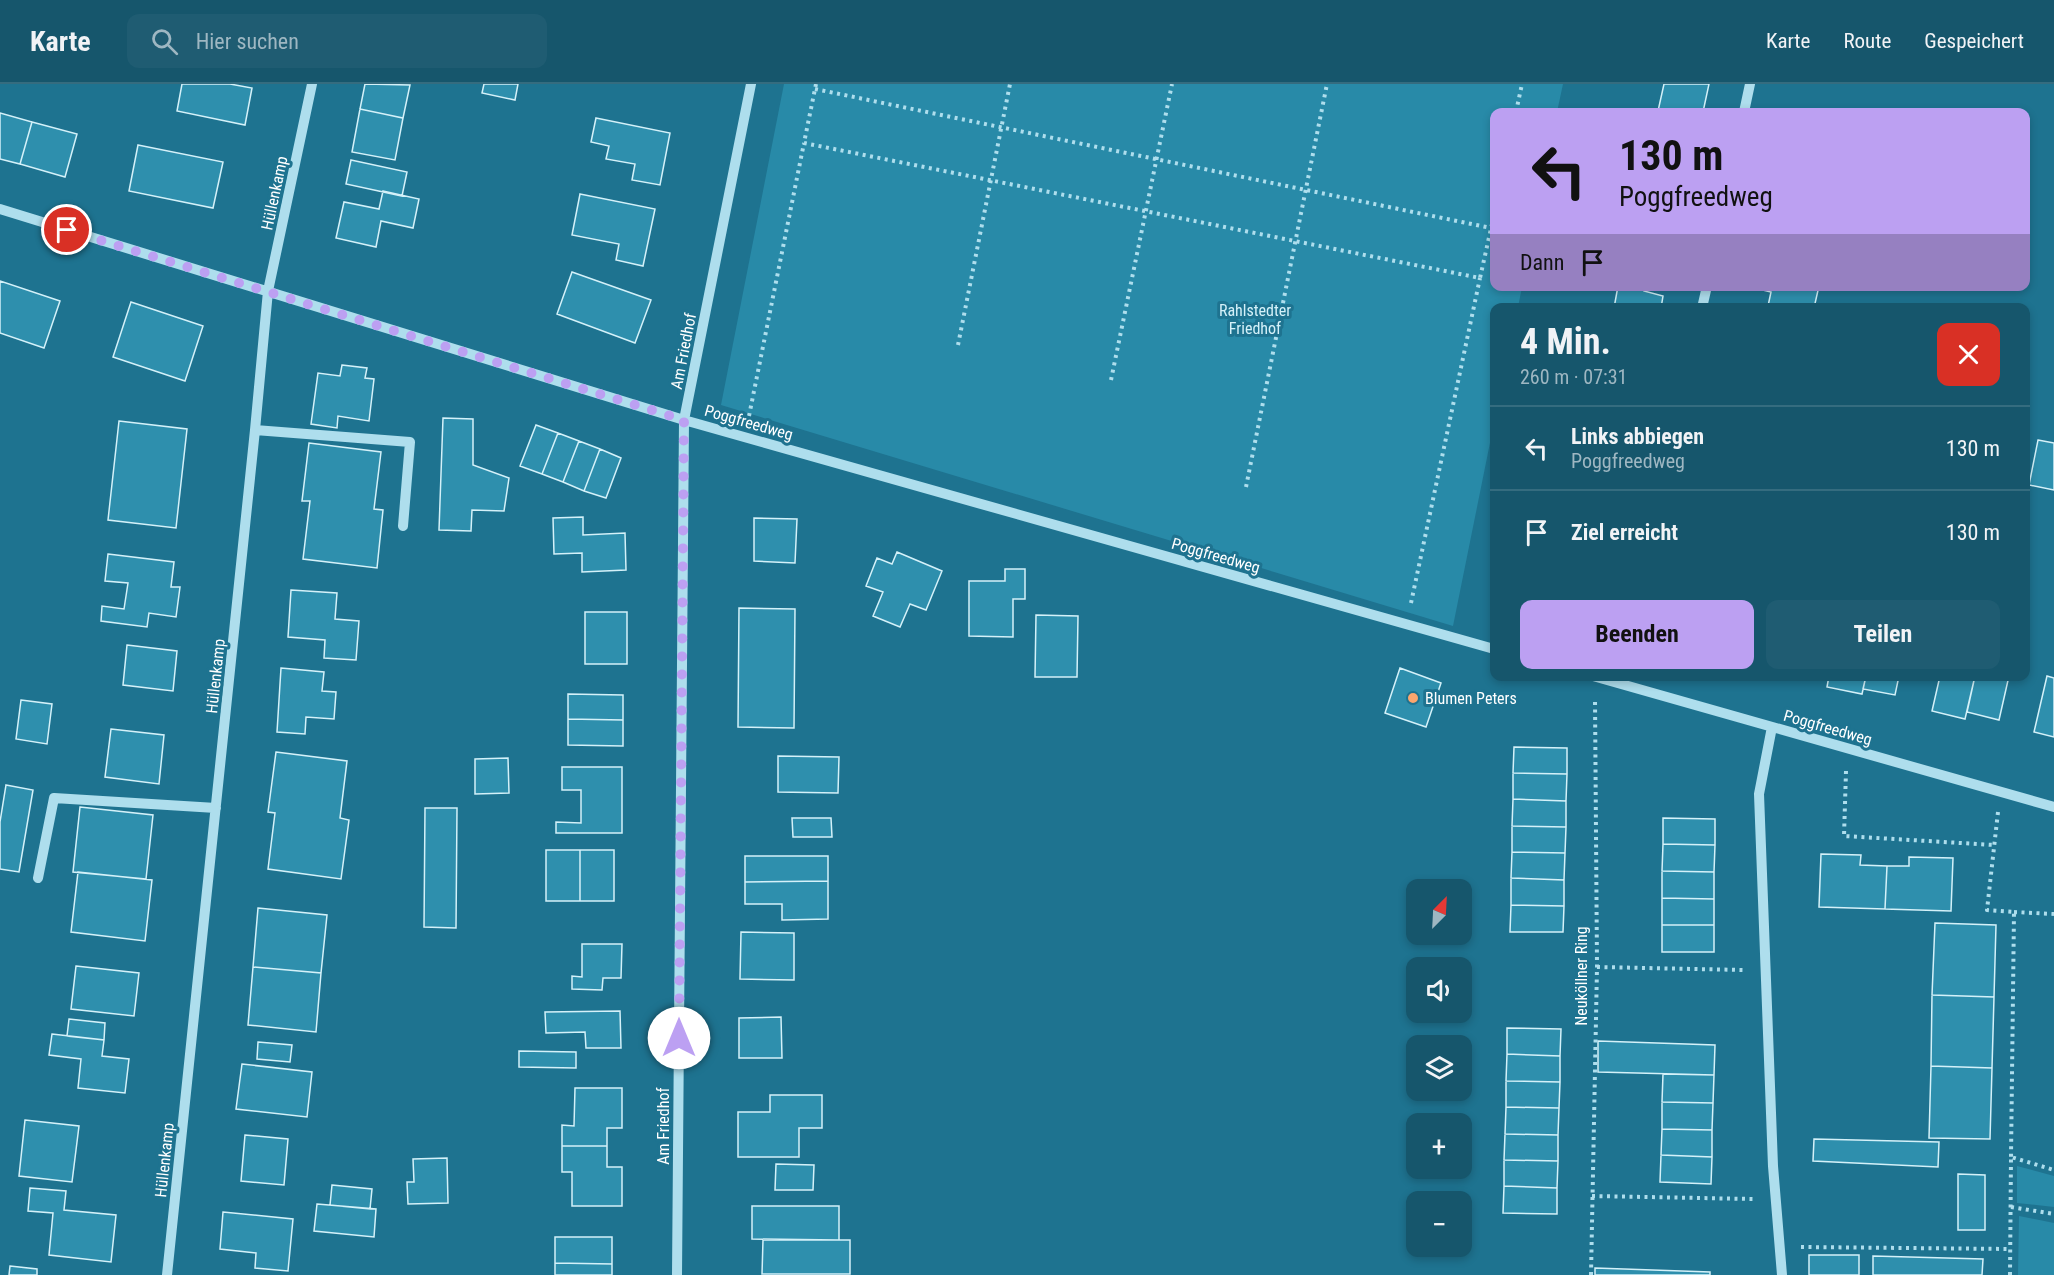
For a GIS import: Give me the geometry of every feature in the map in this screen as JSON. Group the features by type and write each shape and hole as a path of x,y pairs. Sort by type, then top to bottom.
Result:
{"street":[{"name":"Hüllenkamp","path":"167,1275 268,291 312,84"},
{"name":"Am Friedhof","path":"677,1275 684,420 751,84"},
{"path":"1745,108 1750,84"},
{"name":"Poggfreedweg","path":"0,209 684,420 1490,648"},
{"path":"255,430 410,442 403,526"},
{"name":"Poggfreedweg","path":"1623,681 1772,727 2054,807"},
{"path":"1772,727 1759,794 1773,1166 1782,1275"},
{"path":"38,878 54,798 216,808"}],"path":[{"path":"958,345 1010,84"},
{"path":"1111,380 1172,84"},
{"path":"1246,487 1327,84"},
{"path":"1517,108 1522,84"},
{"path":"744,437 816,87 1001,128 1490,228"},
{"path":"804,143 1480,278"},
{"path":"1407,624 1490,233"},
{"name":"Neuköllner Ring","path":"1590,1275 1597,967 1595,681"},
{"path":"1847,748 1844,836 1994,845"},
{"path":"2001,792 1987,910 2054,914"},
{"path":"2010,1275 2014,912"},
{"path":"1597,967 1743,970"},
{"path":"2011,1157 2054,1170"},
{"path":"1592,1196 1754,1199"},
{"path":"2011,1207 2054,1214"},
{"path":"1797,1247 2011,1249"}],"green space":[{"name":"Rahlstedter Friedhof","path":"784,84 1563,84 1558,108 1490,108 1490,291 1521,291 1519,303 1490,303 1490,443 1453,626 721,405"},
{"path":"2017,1166 2054,1176 2054,1207 2017,1203"},
{"path":"2019,1216 2054,1223 2054,1275 2018,1275"}],"building":[{"path":"182,84 230,84 252,88 245,125 177,111"},
{"path":"365,84 410,85 403,118 360,109"},
{"path":"484,84 518,84 515,100 482,93"},
{"path":"1664,84 1709,84 1704,108 1659,108"},
{"path":"360,109 403,118 395,160 352,152"},
{"path":"0,113 32,122 20,164 0,159"},
{"path":"596,118 670,133 660,185 632,180 635,164 606,159 609,146 591,142"},
{"path":"32,122 77,134 65,177 20,164"},
{"path":"138,145 223,162 213,208 129,191"},
{"path":"351,160 407,172 402,196 346,184"},
{"path":"383,191 419,199 413,228 381,221 376,247 336,238 344,202 379,209"},
{"path":"580,194 655,209 643,266 616,260 619,244 572,235"},
{"path":"572,272 651,300 635,343 557,314"},
{"path":"0,281 60,301 44,348 0,333"},
{"path":"1617,291 1644,291 1663,296 1662,303 1615,303"},
{"path":"1767,291 1818,291 1815,303 1769,303 1771,292"},
{"path":"131,302 203,326 185,381 113,357"},
{"path":"342,365 367,368 365,378 374,379 369,421 338,416 337,428 311,424 318,373 340,376"},
{"path":"443,418 473,419 473,465 509,478 504,511 472,510 471,531 439,530"},
{"path":"119,421 187,429 176,528 108,520"},
{"path":"536,425 558,433 542,474 520,466"},
{"path":"558,433 579,441 563,482 542,474"},
{"path":"2038,440 2054,443 2054,490 2030,485"},
{"path":"579,441 600,449 584,491 563,482"},
{"path":"309,443 381,452 374,509 383,510 377,568 303,559 310,501 302,501"},
{"path":"600,449 621,458 606,498 584,491"},
{"path":"583,517 583,535 625,533 626,570 582,572 582,553 554,554 553,518"},
{"path":"754,518 797,519 795,563 754,561"},
{"path":"897,552 942,571 926,610 910,604 900,627 873,616 883,592 866,586 877,558 892,564"},
{"path":"108,554 174,562 171,587 180,587 176,617 149,613 147,627 101,621 102,606 124,609 128,583 105,581"},
{"path":"1005,569 1025,569 1025,599 1013,599 1013,637 969,636 969,581 1005,581"},
{"path":"291,590 337,593 335,619 359,621 356,660 324,658 325,640 288,637"},
{"path":"739,608 795,609 794,728 738,727"},
{"path":"585,612 627,612 627,664 585,664"},
{"path":"1036,615 1078,616 1077,677 1035,677"},
{"path":"127,645 177,651 173,691 123,685"},
{"path":"281,668 324,672 322,691 336,692 334,719 306,717 305,734 277,732"},
{"name":"Blumen Peters","path":"1400,668 1441,683 1426,727 1385,713"},
{"path":"2047,676 2054,678 2054,737 2034,732"},
{"path":"1828,681 1865,681 1862,694 1827,687"},
{"path":"1865,681 1898,681 1895,695 1863,689"},
{"path":"1939,681 1974,681 1965,719 1932,711"},
{"path":"1974,681 2008,681 1999,720 1967,712"},
{"path":"568,694 623,695 623,720 568,719"},
{"path":"21,700 52,704 47,744 16,739"},
{"path":"568,719 623,720 623,746 568,745"},
{"path":"111,729 164,735 159,784 105,777"},
{"path":"1514,747 1567,748 1567,774 1513,773"},
{"path":"276,752 347,761 340,818 349,820 341,879 268,869 275,813 268,812"},
{"path":"778,756 839,757 838,793 778,792"},
{"path":"508,758 509,793 475,794 475,759"},
{"path":"562,767 622,767 622,833 556,833 556,822 581,823 581,790 562,790"},
{"path":"1513,773 1567,774 1566,801 1513,799"},
{"path":"6,785 33,790 19,872 0,869 0,822"},
{"path":"1513,799 1566,801 1566,827 1512,826"},
{"path":"80,807 153,815 146,879 73,872"},
{"path":"425,808 457,808 456,928 424,927"},
{"path":"792,818 831,818 832,837 793,837"},
{"path":"1663,818 1715,819 1715,845 1663,844"},
{"path":"1512,826 1566,827 1565,853 1512,852"},
{"path":"1663,844 1715,845 1714,872 1662,871"},
{"path":"546,850 580,850 580,901 546,901"},
{"path":"580,850 614,850 614,901 580,901"},
{"path":"1512,852 1565,853 1564,880 1511,878"},
{"path":"1821,854 1861,855 1860,865 1887,866 1885,909 1819,907"},
{"path":"745,856 828,856 828,881 745,882"},
{"path":"1909,857 1953,858 1951,911 1885,909 1887,866 1909,866"},
{"path":"1662,871 1714,872 1714,899 1662,898"},
{"path":"78,872 152,880 145,941 71,932"},
{"path":"1511,878 1564,880 1564,906 1511,905"},
{"path":"828,881 828,919 782,920 782,904 745,904 745,882"},
{"path":"1662,898 1714,899 1714,925 1662,925"},
{"path":"1511,905 1564,906 1563,932 1510,932"},
{"path":"258,908 327,915 321,973 253,967"},
{"path":"1935,923 1996,925 1994,997 1932,995"},
{"path":"1662,925 1714,925 1714,952 1662,952"},
{"path":"741,932 794,933 794,980 740,979"},
{"path":"582,944 622,944 621,978 603,978 602,990 572,989 572,976 582,977"},
{"path":"76,966 139,973 134,1016 71,1009"},
{"path":"253,967 321,973 316,1032 248,1025"},
{"path":"1932,995 1994,997 1992,1068 1931,1066"},
{"path":"620,1011 621,1048 586,1048 585,1032 546,1033 545,1012"},
{"path":"781,1017 782,1058 739,1058 739,1018"},
{"path":"69,1019 105,1023 104,1040 67,1036"},
{"path":"1507,1028 1561,1029 1560,1056 1507,1054"},
{"path":"52,1034 104,1040 102,1056 129,1059 125,1093 78,1088 81,1059 49,1055"},
{"path":"1598,1041 1715,1045 1714,1075 1598,1072"},
{"path":"258,1042 292,1045 290,1062 257,1059"},
{"path":"519,1051 576,1052 576,1068 519,1067"},
{"path":"1507,1054 1560,1056 1560,1082 1506,1081"},
{"path":"242,1064 312,1072 307,1117 236,1109"},
{"path":"1931,1066 1992,1068 1990,1139 1929,1138"},
{"path":"1663,1074 1714,1075 1713,1103 1662,1102"},
{"path":"1506,1081 1560,1082 1559,1108 1506,1107"},
{"path":"575,1088 622,1088 622,1128 607,1128 607,1146 562,1146 562,1125 574,1126"},
{"path":"770,1095 822,1095 822,1128 799,1128 799,1157 738,1157 738,1112 770,1112"},
{"path":"1662,1102 1713,1103 1712,1130 1662,1129"},
{"path":"1506,1107 1559,1108 1558,1135 1505,1134"},
{"path":"25,1120 79,1126 72,1182 19,1176"},
{"path":"1662,1129 1712,1130 1712,1157 1661,1155"},
{"path":"1505,1134 1558,1135 1558,1161 1504,1160"},
{"path":"245,1135 288,1139 284,1185 241,1181"},
{"path":"1814,1139 1939,1142 1938,1167 1813,1161"},
{"path":"562,1146 607,1146 607,1167 622,1167 622,1206 572,1206 572,1172 562,1172"},
{"path":"1661,1155 1712,1157 1711,1184 1660,1182"},
{"path":"447,1158 448,1203 408,1204 407,1182 414,1182 413,1159"},
{"path":"1504,1160 1558,1161 1557,1188 1504,1186"},
{"path":"776,1164 814,1165 813,1190 775,1190"},
{"path":"1958,1174 1985,1175 1985,1230 1958,1230"},
{"path":"332,1185 372,1189 370,1209 330,1205"},
{"path":"1504,1186 1557,1188 1557,1214 1503,1213"},
{"path":"30,1188 66,1191 64,1210 116,1215 111,1262 49,1255 53,1213 28,1211"},
{"path":"317,1204 376,1209 374,1237 314,1231"},
{"path":"752,1206 839,1206 839,1240 752,1239"},
{"path":"223,1212 293,1219 288,1271 255,1268 256,1253 220,1249"},
{"path":"555,1237 612,1237 612,1264 555,1263"},
{"path":"763,1240 850,1240 850,1274 762,1274"},
{"path":"1809,1255 1859,1255 1859,1275 1809,1275"},
{"path":"1873,1256 1983,1259 1982,1275 1873,1275"},
{"path":"555,1263 612,1264 612,1275 555,1275"},
{"path":"10,1266 37,1269 37,1275 9,1275"},
{"path":"1595,1268 1710,1272 1710,1275 1595,1275"}],"place":[{"name":"Blumen Peters","path":"1413,698"}],"route":[{"path":"67,230 684,420 679,1038"}]}
